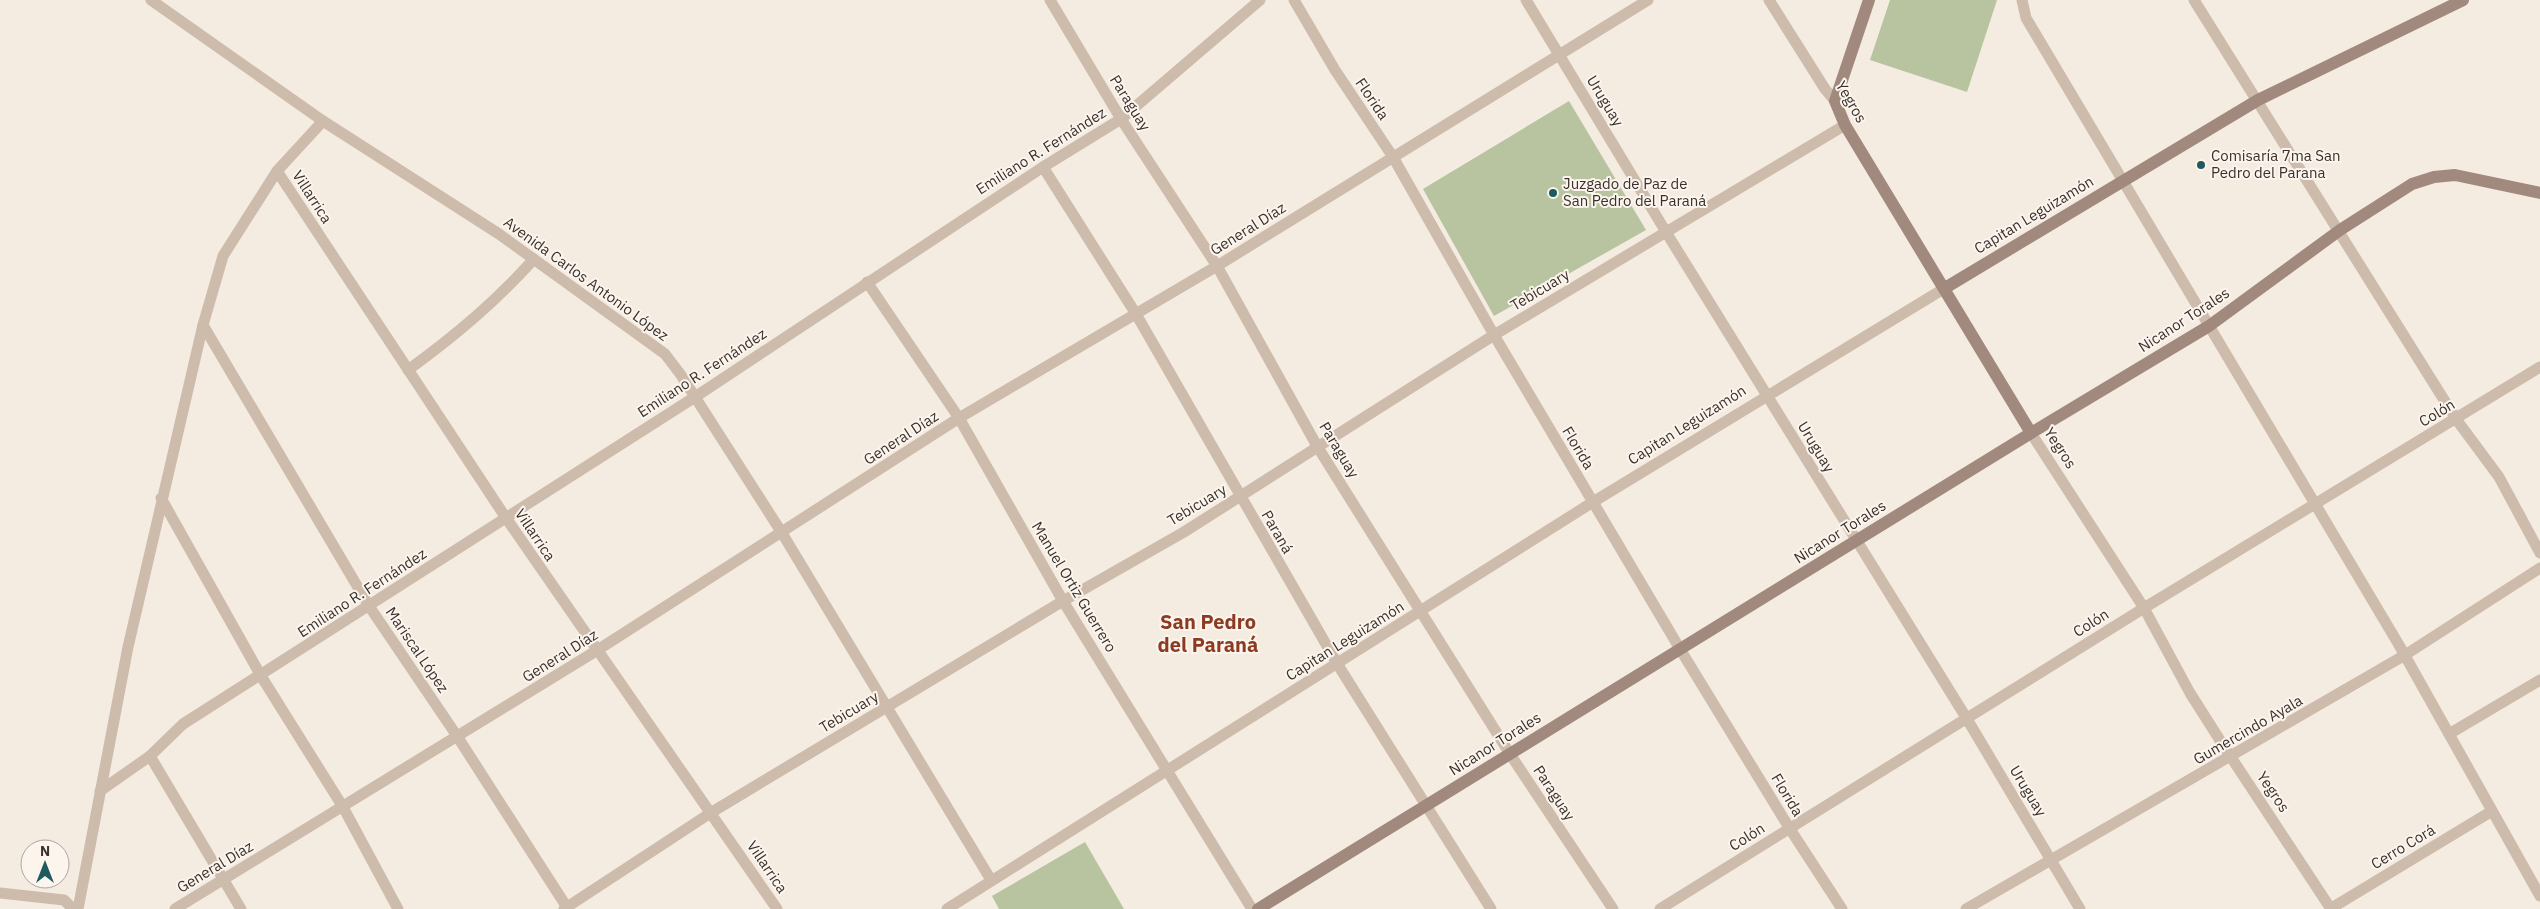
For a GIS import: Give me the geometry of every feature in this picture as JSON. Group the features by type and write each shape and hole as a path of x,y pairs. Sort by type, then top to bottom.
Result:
{"street":[{"name":"Avenida Carlos Antonio López","path":"151,0 323,121 499,234 665,354 695,397 782,533 885,708 991,880"},
{"name":"Paraguay","path":"1050,0 1121,119 1217,266 1317,446 1423,611 1510,754 1613,909"},
{"name":"Emiliano R. Fernández","path":"100,791 150,756 183,724 261,676 695,397 1043,166 1121,119 1260,0"},
{"name":"Florida","path":"1294,0 1334,70 1393,157 1494,335 1680,649 1842,909"},
{"name":"Uruguay","path":"1526,0 1666,232 1967,718 2080,909"},
{"name":"General Díaz","path":"175,909 596,651 959,418 1217,266 1648,0"},
{"name":"Yegros","path":"1769,0 1825,89 1835,101 1845,125 2031,433 2144,608 2190,693 2331,909"},
{"path":"1835,101 1870,0"},
{"path":"2022,0 2026,18 2405,655 2540,896"},
{"path":"2194,0 2340,230 2456,419 2499,477 2540,553"},
{"name":"Capitan Leguizamón","path":"947,909 1338,665 1593,502 1767,395 2258,100 2463,0"},
{"path":"78,909 128,647 161,498 203,325 223,256 277,172 323,121"},
{"name":"Tebicuary","path":"566,908 712,812 1062,600 1239,497 1494,335 1845,125"},
{"name":"Paraná","path":"1043,166 1136,314 1239,497 1338,665 1491,909"},
{"name":"Villarrica","path":"277,172 596,651 712,812 777,909"},
{"name":"Nicanor Torales","path":"1258,909 2031,433 2209,326 2340,230 2412,184 2434,177 2455,176 2540,194"},
{"path":"408,370 498,298 534,259"},
{"name":"Manuel Ortiz Guerrero","path":"867,282 959,418 1062,600 1252,909"},
{"name":"Mariscal López","path":"203,325 369,606 457,736 566,908"},
{"name":"Colón","path":"1660,909 2144,608 2540,367"},
{"path":"161,498 261,676 343,807 398,909"},
{"name":"Gumercindo Ayala","path":"1966,909 2051,858 2231,758 2405,655 2540,568"},
{"path":"2449,734 2540,680"},
{"path":"150,756 242,909"},
{"name":"Cerro Corá","path":"2331,909 2492,811"},
{"path":"0,893 64,900 73,909"}],"green space":[{"path":"1890,0 1997,0 1967,92 1870,60"},
{"path":"1569,101 1646,230 1494,316 1423,189"},
{"path":"1085,842 1124,909 999,909 992,896"}],"place":[{"name":"Comisaría 7ma San Pedro del Parana","path":"2201,165"},
{"name":"Juzgado de Paz de San Pedro del Paraná","path":"1553,193"}],"district":[{"name":"San Pedro del Paraná","path":"1208,634"}]}
